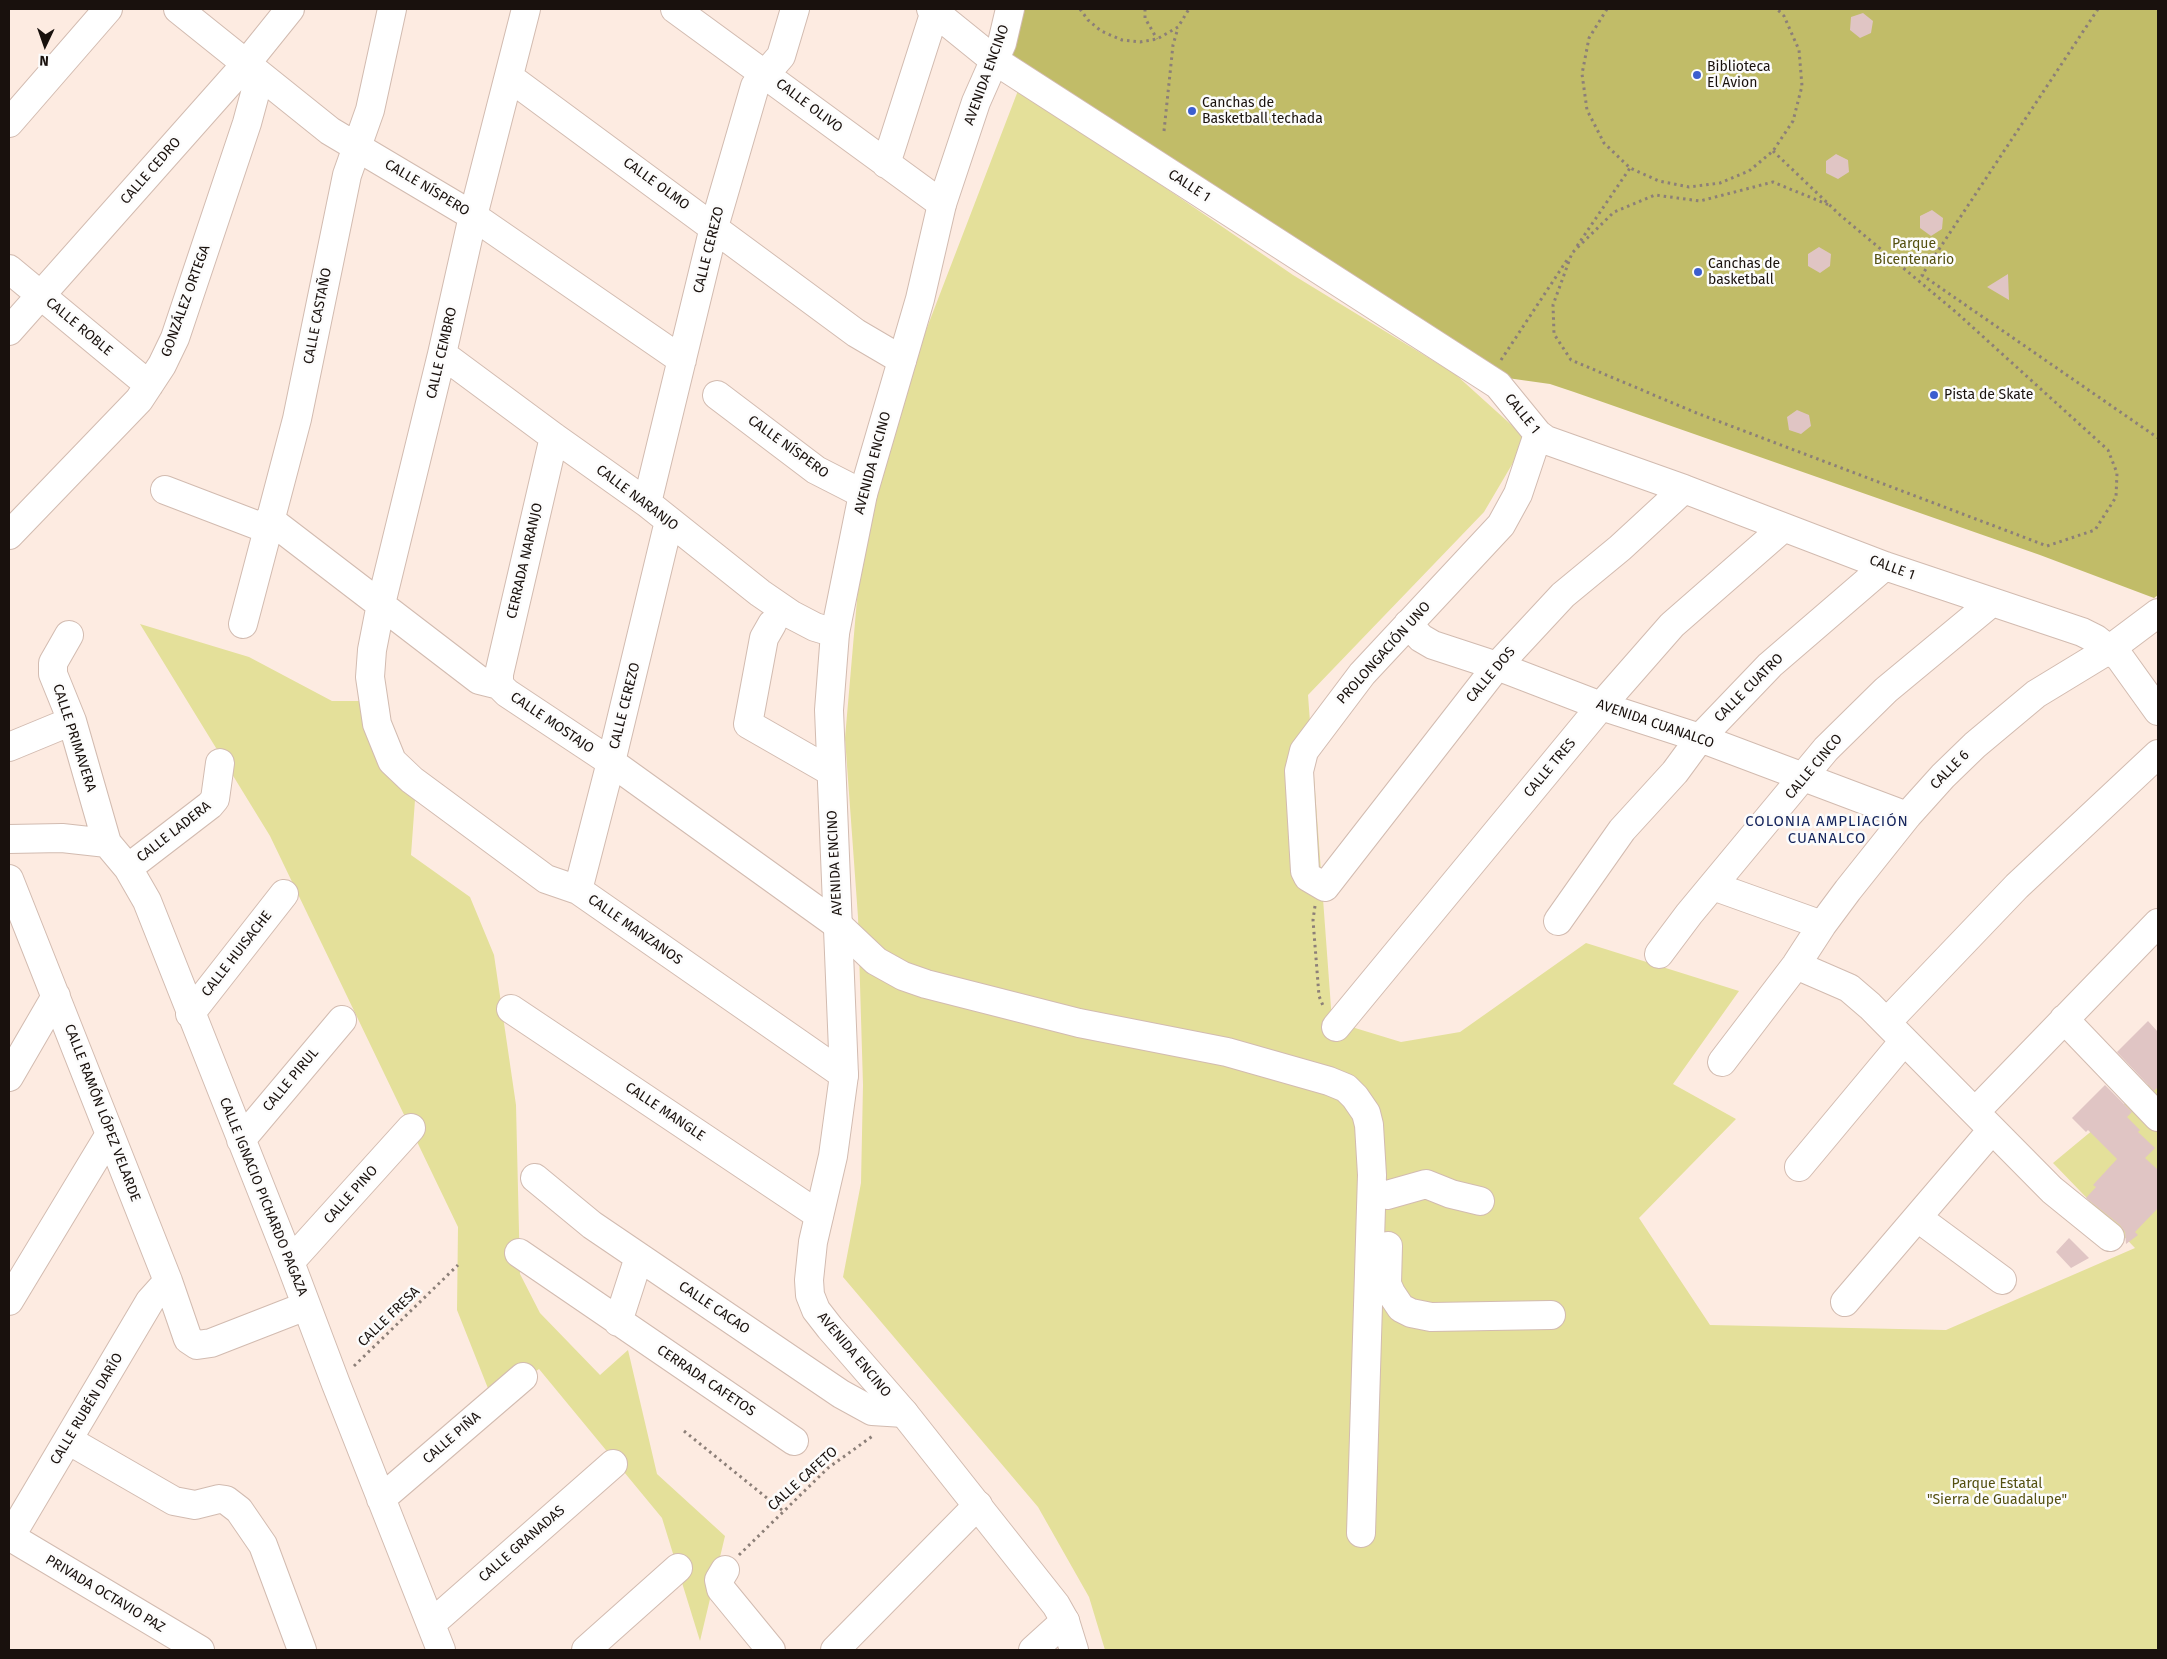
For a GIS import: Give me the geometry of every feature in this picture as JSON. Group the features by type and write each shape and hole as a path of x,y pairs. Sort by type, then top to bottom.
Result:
{"street":[{"path":"9,123 108,9"},
{"name":"CALLE NÍSPERO","path":"178,9 330,131 474,216 682,360"},
{"name":"CALLE CEDRO","path":"9,331 252,70 290,9"},
{"name":"CALLE CASTAÑO","path":"243,624 297,419 347,175 370,110 392,9"},
{"name":"CALLE CEMBRO","path":"372,698 370,677 372,650 381,604 474,216 526,9"},
{"name":"CALLE OLIVO","path":"675,9 942,204"},
{"name":"CALLE CEREZO","path":"647,503 714,227 755,86 764,73 781,56 795,9"},
{"name":"AVENIDA ENCINO","path":"1010,9 1002,43 976,102 942,204 920,299 863,494 835,633 829,710 830,771 839,926 844,1075 832,1156 809,1273 810,1294 816,1310 904,1413 978,1504 1056,1605 1065,1622 1074,1650"},
{"path":"886,164 933,10"},
{"name":"CALLE 1","path":"933,10 994,60 1488,379 1504,391 1538,434 1555,445 1684,489 1885,566 2082,632 2110,648 2129,667 2158,711"},
{"name":"GONZÁLEZ ORTEGA","path":"9,535 139,400 176,338 247,123 252,70"},
{"name":"CALLE OLMO","path":"508,77 856,333 902,360"},
{"name":"CALLE ROBLE","path":"9,269 149,385"},
{"name":"CALLE NARANJO","path":"442,354 647,503 669,522 792,615 815,627 835,633"},
{"name":"CALLE NÍSPERO","path":"717,395 816,470 863,494"},
{"name":"PROLONGACIÓN UNO","path":"1325,887 1308,877 1305,870 1300,760 1314,735 1362,674 1501,525 1518,494 1538,434"},
{"name":"CERRADA NARANJO","path":"499,685 499,674 554,437"},
{"name":"CALLE DOS","path":"1325,887 1497,666 1563,595 1620,548 1684,489"},
{"name":"CALLE MOSTAJO","path":"166,490 268,524 381,604 479,680 499,685 507,693 611,762 839,926 876,961 903,976 926,984 1079,1023 1227,1052 1330,1080 1346,1088 1356,1097 1366,1113 1379,1185"},
{"name":"CALLE CEREZO","path":"578,890 669,522"},
{"name":"CALLE TRES","path":"1336,1027 1601,706 1672,625 1783,528"},
{"name":"CALLE CUATRO","path":"1558,921 1622,830 1675,772 1700,738 1770,665 1885,566"},
{"name":"CALLE CINCO","path":"1659,954 1689,914 1826,749 1886,690 1991,603"},
{"name":"CALLE 6","path":"1722,1062 1796,965 1822,925 1907,816 1975,745 2036,694 2110,648 2158,612"},
{"path":"772,624 764,638 748,724 830,771"},
{"name":"AVENIDA CUANALCO","path":"1408,624 1421,638 1433,645 1497,666 1601,706 1700,738 1907,816"},
{"name":"CALLE PRIMAVERA","path":"70,636 56,657 52,668 72,721 107,843"},
{"name":"CALLE MANZANOS","path":"372,698 377,724 392,761 398,769 546,879 578,890 844,1075"},
{"path":"9,747 72,721"},
{"path":"1799,1168 1896,1032 2017,886 2158,754"},
{"name":"CALLE LADERA","path":"128,868 210,805 215,799 220,763"},
{"path":"9,839 85,838 107,843"},
{"name":"CALLE IGNACIO PICHARDO PAGAZA","path":"107,843 128,868 147,901 441,1650"},
{"name":"CALLE RAMÓN LÓPEZ VELARDE","path":"9,879 15,910 56,996 168,1281 188,1339 197,1344 211,1343 306,1306"},
{"path":"1713,886 1822,925"},
{"name":"CALLE HUISACHE","path":"190,1014 284,894"},
{"path":"1845,1302 1918,1218 1983,1121 2064,1019 2158,923"},
{"path":"1796,965 1849,988 1896,1032 2052,1190 2110,1237"},
{"path":"9,1077 56,996"},
{"name":"CALLE MANGLE","path":"511,1009 819,1215"},
{"path":"2064,1019 2158,1117"},
{"name":"CALLE PIRUL","path":"241,1140 342,1020"},
{"name":"CALLE PINO","path":"290,1262 411,1128"},
{"path":"9,1301 110,1134"},
{"name":"CALLE CACAO","path":"535,1178 592,1225 841,1394 872,1411 904,1413"},
{"path":"1379,1185 1426,1184 1451,1194 1480,1201"},
{"path":"1379,1185 1389,1203 1388,1284 1394,1300 1402,1308 1411,1313 1431,1317 1552,1315"},
{"path":"1361,1533 1379,1185"},
{"path":"1918,1218 2002,1280"},
{"name":"CERRADA CAFETOS","path":"519,1254 794,1441"},
{"path":"618,1322 639,1257"},
{"name":"CALLE RUBÉN DARÍO","path":"9,1538 150,1302 168,1281"},
{"name":"CALLE PIÑA","path":"381,1499 523,1377"},
{"path":"68,1440 174,1501 195,1505 219,1499 226,1500 239,1510 263,1545 302,1650"},
{"name":"CALLE GRANADAS","path":"431,1624 612,1464"},
{"path":"835,1650 978,1504"},
{"name":"PRIVADA OCTAVIO PAZ","path":"9,1538 200,1650"},
{"path":"586,1650 678,1568"},
{"path":"725,1570 719,1580 721,1589 770,1650"},
{"path":"1033,1650 1065,1622"}],"path":[{"path":"1080,9 1088,20 1111,37 1140,42 1157,39 1178,27"},
{"path":"1145,9 1146,18 1157,39"},
{"path":"1164,130 1173,45 1178,27 1189,9"},
{"path":"1607,9 1590,38 1582,74 1587,110 1604,142 1630,168 1659,181 1689,187 1720,183 1742,174 1773,151 1793,121 1802,86 1799,50 1784,16 1777,9"},
{"path":"2098,9 1922,275 2158,438"},
{"path":"1773,151 1829,205 1957,313 2108,450 2117,473 2116,498 2095,530 2048,546 1694,412 1571,360 1554,334 1553,305 1572,253 1614,212 1655,195 1700,201 1773,182 1829,205"},
{"path":"1488,379 1630,168"},
{"path":"1325,887 1315,906 1313,920 1319,996 1332,1025 1336,1027"},
{"name":"CALLE FRESA","path":"336,1384 458,1265"},
{"name":"CALLE CAFETO","path":"725,1570 782,1511 828,1468 904,1413"},
{"path":"684,1430 782,1511"}],"green space":[{"name":"Parque Bicentenario","path":"1022,9 2158,9 2158,595 2154,598 2040,555 1550,384 1493,376 1009,58"},
{"name":"Parque Estatal \"Sierra de Guadalupe\"","path":"1019,88 1293,275 1455,374 1527,439 1484,512 1308,695 1332,1021 1401,1042 1460,1032 1586,943 1739,991 1673,1084 1736,1119 1639,1218 1710,1325 1946,1330 2135,1248 2053,1163 2158,1076 2158,1650 1105,1650 1089,1597 1038,1507 843,1277 861,1183 863,1085 858,917 845,738 867,484"},
{"path":"140,624 249,657 332,701 381,701 415,800 411,855 470,897 494,955 516,1105 520,1274 540,1313 600,1375 628,1350 657,1474 725,1536 700,1641 662,1518 539,1369 493,1401 457,1310 458,1227 270,836"}],"building":[{"path":"1863,13 1873,21 1871,33 1860,38 1850,30 1851,17"},
{"path":"1836,154 1848,160 1849,172 1838,179 1826,173 1826,161"},
{"path":"1932,210 1943,218 1942,229 1931,236 1920,228 1920,216"},
{"path":"1819,247 1831,254 1830,266 1820,273 1808,266 1808,254"},
{"path":"2008,274 2009,300 1987,287"},
{"path":"1797,410 1809,415 1811,426 1801,434 1789,430 1787,417"},
{"path":"2148,1021 2158,1032 2158,1087 2154,1091 2117,1052"},
{"path":"2105,1085 2132,1112 2127,1117 2140,1130 2138,1132 2155,1148 2145,1158 2158,1170 2158,1208 2135,1232 2138,1235 2126,1244 2125,1232 2120,1225 2086,1198 2096,1187 2093,1185 2117,1159 2088,1130 2086,1132 2072,1118"},
{"path":"2069,1238 2089,1258 2071,1268 2056,1252"}],"place":[{"name":"Biblioteca El Avion","path":"1697,75"},
{"name":"Canchas de Basketball techada","path":"1192,111"},
{"name":"Canchas de basketball","path":"1698,272"},
{"name":"Pista de Skate","path":"1934,395"}],"district":[{"name":"COLONIA AMPLIACIÓN CUANALCO","path":"1827,830"}]}
